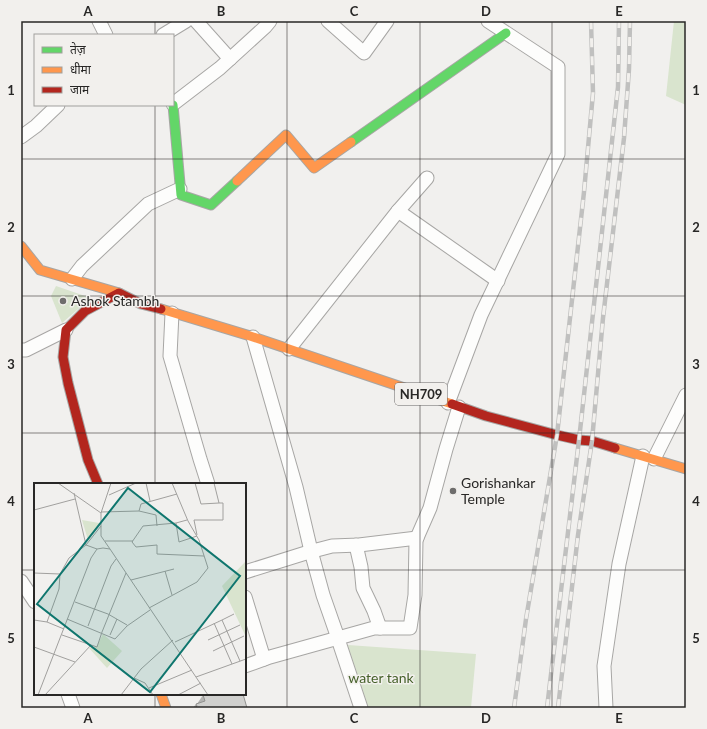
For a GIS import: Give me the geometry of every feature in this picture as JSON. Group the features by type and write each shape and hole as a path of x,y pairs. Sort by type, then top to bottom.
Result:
{"main road":[{"path":"173,106 181,196 211,205 286,135 314,168 506,33"},
{"path":"21,246 40,270 119,292"},
{"path":"98,483 88,460 67,377 63,357 66,330 85,310 119,292"},
{"name":"NH709","path":"119,292 141,304 159,308 290,349 486,416 557,435 579,440 592,441 686,469"},
{"path":"162,695 166,708"}],"street":[{"path":"99,21 106,34"},
{"path":"165,34 186,21"},
{"path":"196,21 230,59"},
{"path":"174,103 220,68 266,27 270,21"},
{"path":"328,21 364,53 387,21"},
{"path":"246,666 264,659 374,628 410,628 415,595 416,540 430,508 446,448 454,405 482,315 558,154 558,67 488,21"},
{"path":"21,137 36,126 57,106"},
{"path":"290,349 398,212 427,178"},
{"path":"72,279 82,266 148,204 180,189"},
{"path":"398,212 498,280"},
{"path":"172,312 170,356 208,483"},
{"path":"21,350 26,350 66,330"},
{"path":"253,337 296,487 323,595 361,708"},
{"path":"606,708 604,666 619,564 648,458 686,395"},
{"path":"246,572 311,551 332,546 356,546 417,538"},
{"path":"356,546 361,567 363,588 380,628"},
{"path":"21,581 34,600"},
{"path":"246,600 264,659"},
{"path":"68,695 73,708"}],"green space":[{"path":"674,21 686,21 686,105 666,96"},
{"path":"56,286 91,298 62,323 51,296"},
{"name":"water tank","path":"348,645 476,654 471,708 357,708 352,687"}],"building":[{"path":"203,695 243,695 247,708 196,708 196,704 205,701"}],"railway":[{"path":"514,708 526,619 557,435 584,192 593,93 591,21"},
{"path":"547,708 579,440 618,87 619,21"},
{"path":"558,708 578,535 592,441 603,318 624,138 629,69 630,21"}],"traffic: fast":[{"path":"351,142 506,33"},
{"path":"173,106 181,195 211,205 237,181"}],"traffic: slow":[{"path":"237,181 286,135 314,168 351,142"},
{"path":"21,246 40,270 119,293"},
{"path":"161,309 247,335 452,404"},
{"path":"615,448 686,469"},
{"path":"161,695 166,708"}],"traffic: jam":[{"path":"98,483 88,460 68,383 63,357 66,330 85,311 119,293 141,304 161,309"},
{"path":"452,404 486,416 557,435 579,440 592,441 615,448"}],"place":[{"name":"Ashok Stambh","path":"63,301"},
{"name":"Gorishankar Temple","path":"453,491"}]}
